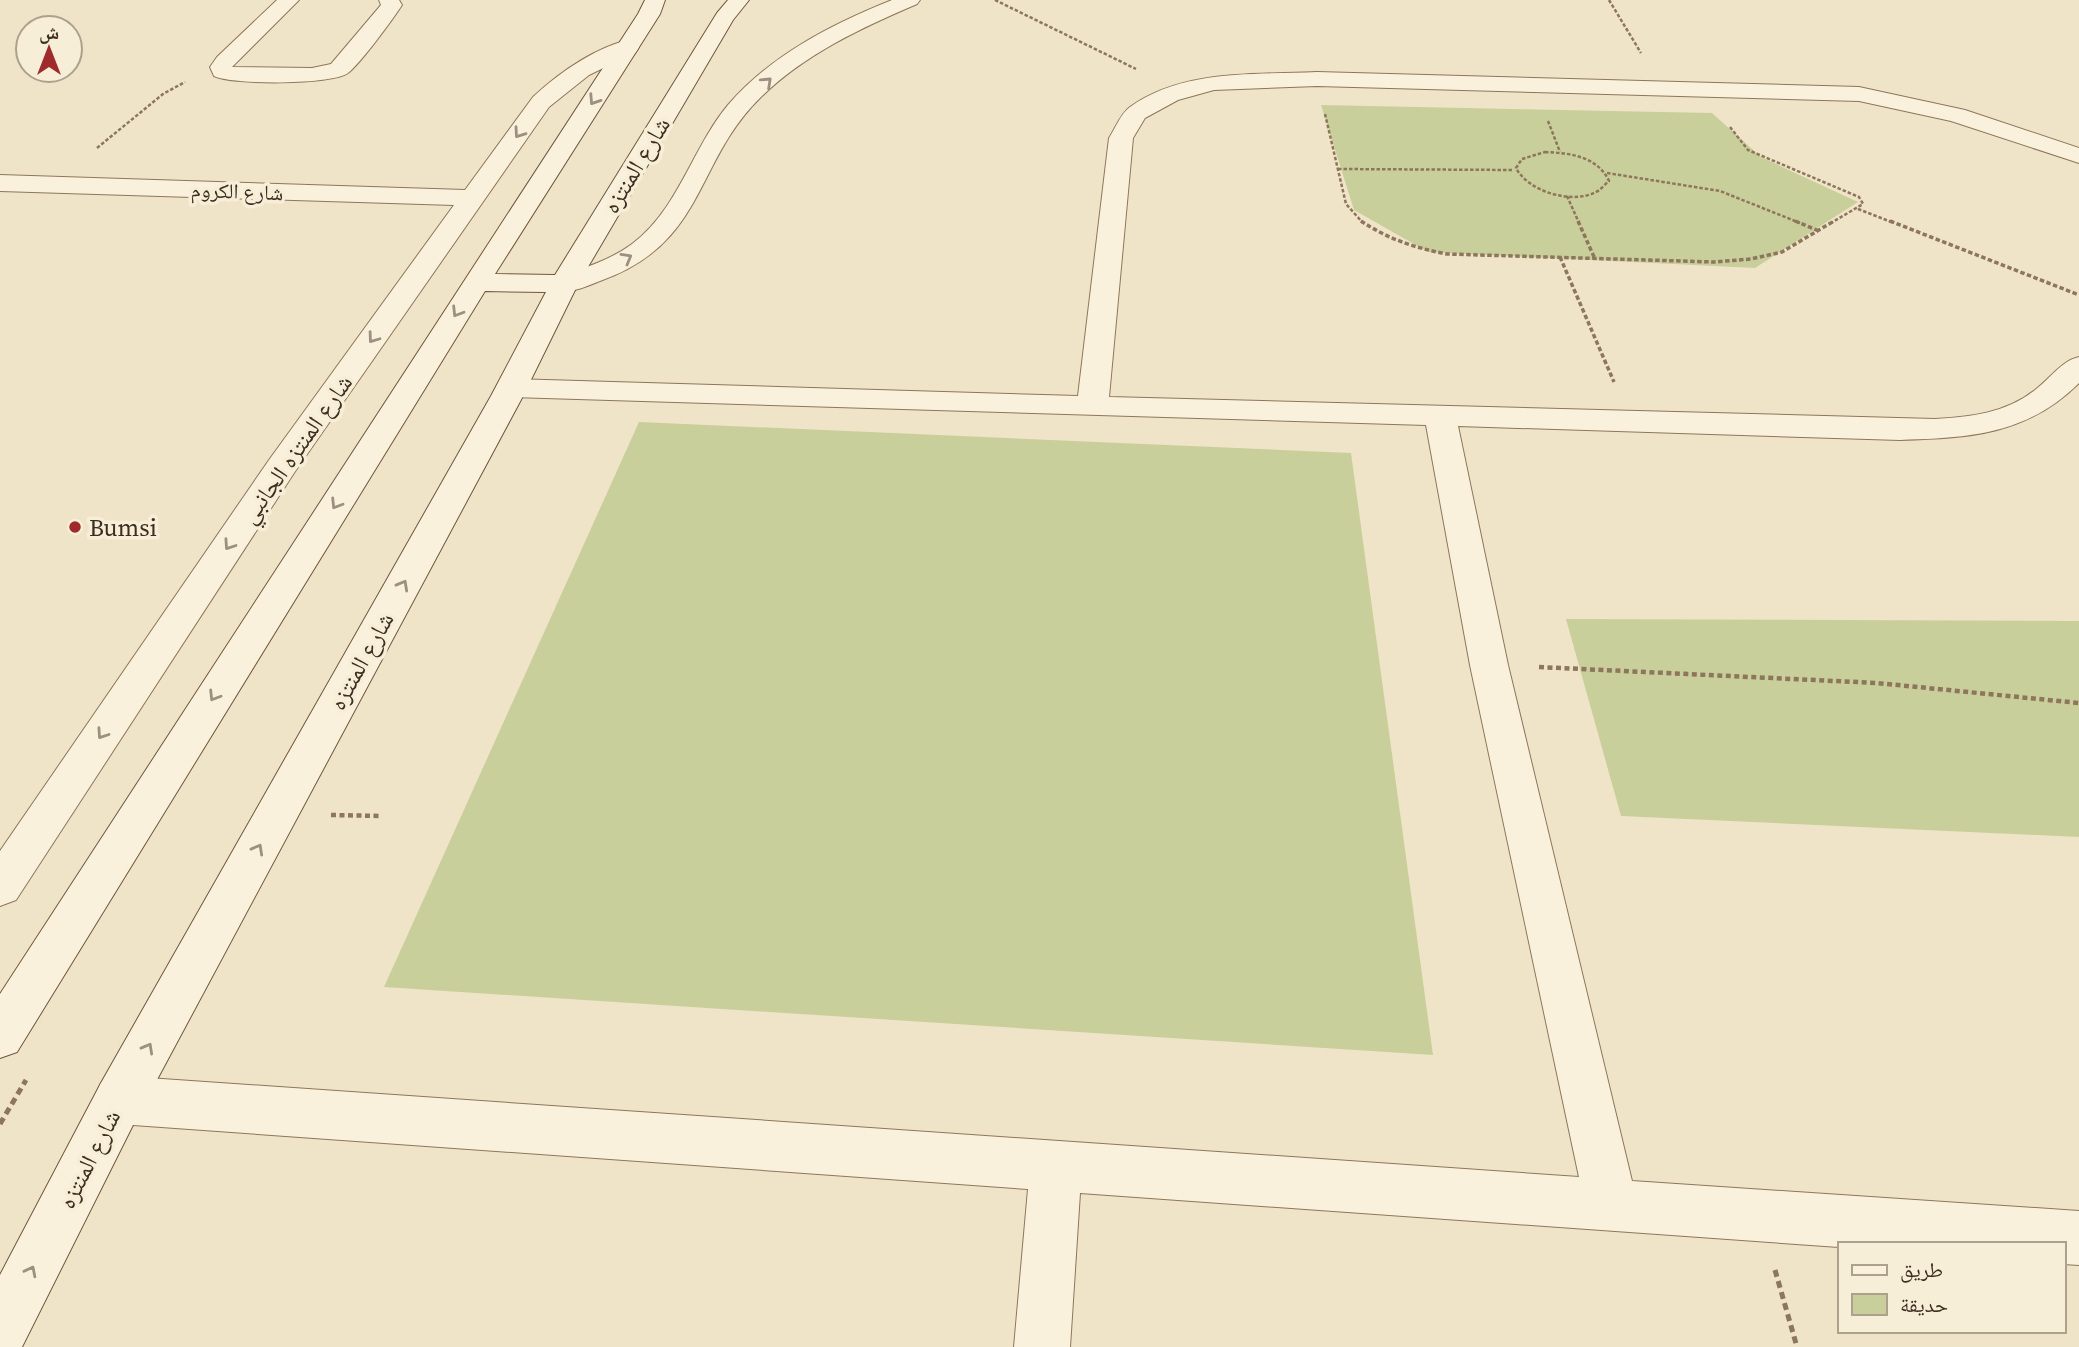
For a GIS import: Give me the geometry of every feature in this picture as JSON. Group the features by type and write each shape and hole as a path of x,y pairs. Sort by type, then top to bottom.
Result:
{"street":[{"path":"289,0 225,62 221,67 222,71 228,74 312,75 339,69 392,5 389,0"},
{"path":"0,1036 476,282 649,14 655,0"},
{"name":"شارع المنتزه","path":"0,1332 119,1100 512,388 564,284 724,17 739,0"},
{"path":"476,282 564,284 609,269 644,249 665,226 736,111 774,74 836,34 910,0"},
{"name":"شارع المنتزه الجانبي","path":"0,887 281,467 541,102 562,81 592,63 628,47"},
{"path":"1092,406 1121,138 1136,113 1170,95 1213,83 1317,79 1817,91 1896,100 1957,115 2079,156"},
{"name":"شارع الكروم","path":"0,183 474,198"},
{"path":"512,388 1900,430 1955,428 2001,419 2038,404 2079,366"},
{"path":"1440,416 1489,665 1612,1206"},
{"path":"119,1100 2079,1238"},
{"path":"1042,1347 1056,1166"}],"path":[{"path":"995,0 1183,92"},
{"path":"1609,0 1662,87"},
{"path":"52,185 163,94 179,84 222,71"},
{"path":"1317,79 1346,204 1360,220 1382,235 1412,247 1447,254 1714,262 1751,259 1782,251 1863,204 1859,197 1748,150 1704,88"},
{"path":"1514,170 1522,158 1545,152 1589,160 1606,173 1720,191 1819,231"},
{"path":"1338,169 1514,170 1526,184 1552,194 1567,195 1596,192 1605,187 1609,181 1606,173"},
{"path":"1567,195 1595,259"},
{"path":"1858,208 2079,295"},
{"path":"1560,257 1632,422"},
{"path":"1489,665 1809,677 1918,685 2079,703"},
{"path":"1760,1215 1797,1347"}],"green space":[{"path":"1321,105 1712,113 1761,157 1858,202 1755,268 1428,252 1354,210"},
{"path":"639,422 1351,453 1433,1055 384,987"},
{"path":"1566,619 2079,621 2079,837 1621,816"}],"place":[{"name":"Bumsi","path":"75,527"}]}
